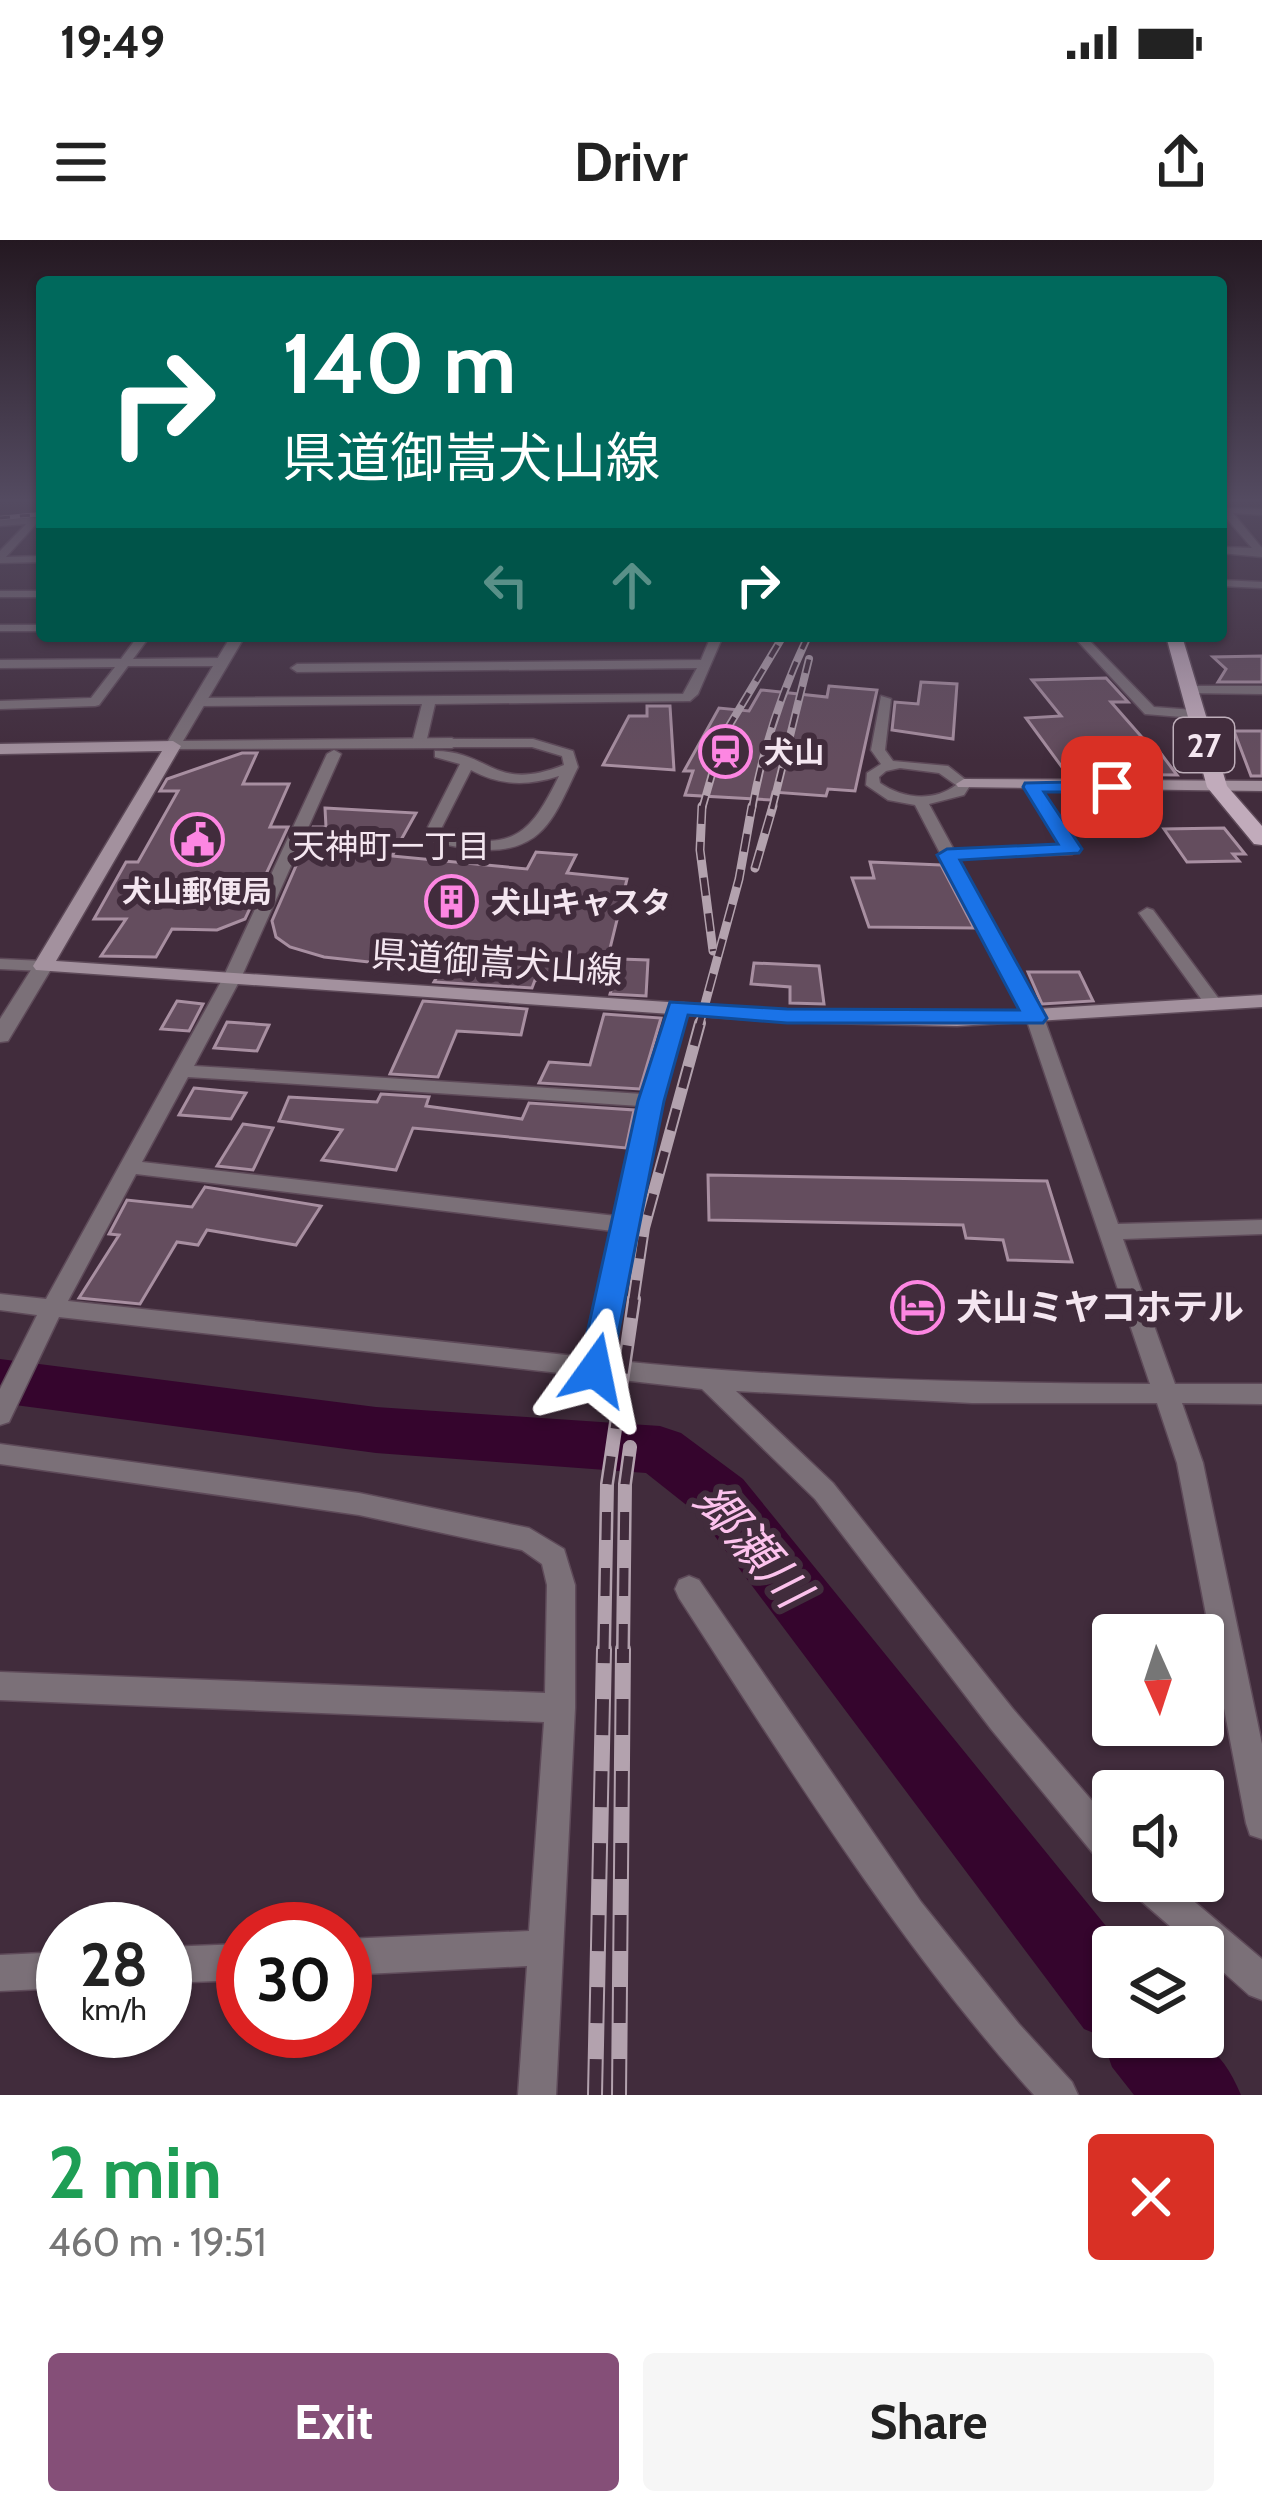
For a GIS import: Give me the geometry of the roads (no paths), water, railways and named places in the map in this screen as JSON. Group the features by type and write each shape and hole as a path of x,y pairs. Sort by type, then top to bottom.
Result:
{"main road":[{"name":"27","path":"1176,642 1216,787 1262,839"},
{"path":"0,748 170,752"},
{"path":"0,759 170,752"},
{"path":"43,966 170,752"},
{"path":"964,784 1262,786"},
{"name":"県道御嵩犬山線","path":"43,966 787,1016 1035,1018 1262,1001"}],"street":[{"path":"0,595 36,594"},
{"path":"0,628 36,628"},
{"path":"0,705 95,702 140,642"},
{"path":"170,752 234,642"},
{"path":"281,702 310,642"},
{"path":"200,702 686,698 714,642"},
{"path":"1085,642 1150,711 1194,714"},
{"path":"0,664 222,662"},
{"path":"297,668 703,664"},
{"path":"1190,690 1262,690"},
{"path":"885,699 878,750 889,766"},
{"path":"419,743 429,701"},
{"path":"170,752 419,743 446,748 486,776 503,780 542,778 571,767"},
{"path":"170,752 334,754 551,746 568,754 571,767 534,835 506,847 437,837 435,827 468,762"},
{"path":"0,1414 232,978 334,754"},
{"path":"889,766 943,769 964,784 959,792 921,802 884,794 873,785 872,776 889,766"},
{"path":"947,855 1072,849 1032,787"},
{"path":"921,802 1035,1018 1190,1463 1262,1823"},
{"path":"1147,913 1214,1003"},
{"path":"0,964 43,966 0,1036"},
{"path":"595,1370 651,1101 678,1007"},
{"path":"182,1071 651,1101"},
{"path":"130,1167 626,1225"},
{"path":"1109,1232 1262,1227"},
{"path":"0,1302 50,1313 709,1380 972,1393 1262,1394"},
{"path":"709,1380 824,1491 1092,1826"},
{"path":"0,1454 359,1504 529,1540 554,1557 561,1586 560,1708 537,2095"},
{"path":"689,1589 884,1881 998,2032 1059,2095"},
{"path":"0,1685 560,1708"},
{"path":"1169,1902 1262,1982"},
{"path":"372,1956 545,1948"},
{"path":"0,1973 36,1971"}],"waterway":[{"name":"郷瀬川","path":"0,1381 376,1430 660,1450 721,1497 1092,1973"},
{"name":"郷瀬川","path":"1158,2058 1198,2095"}],"railway":[{"path":"702,809 723,736 779,642"},
{"path":"752,809 774,721 805,642"},
{"path":"772,809 809,659"},
{"path":"702,806 700,850 713,951"},
{"path":"699,1026 739,879 752,806"},
{"path":"755,868 773,806"},
{"path":"633,1302 644,1228 700,1023"},
{"path":"604,1652 607,1484 634,1299"},
{"path":"623,1652 625,1484 630,1447"},
{"path":"595,2095 604,1649"},
{"path":"619,2095 623,1649"}],"place":[{"name":"犬山","path":"725,752"},
{"name":"犬山郵便局","path":"197,839"},
{"name":"犬山キャスタ","path":"452,902"},
{"name":"犬山ミヤコホテル","path":"917,1307"}],"district":[{"name":"天神町一丁目","path":"391,846"}]}
